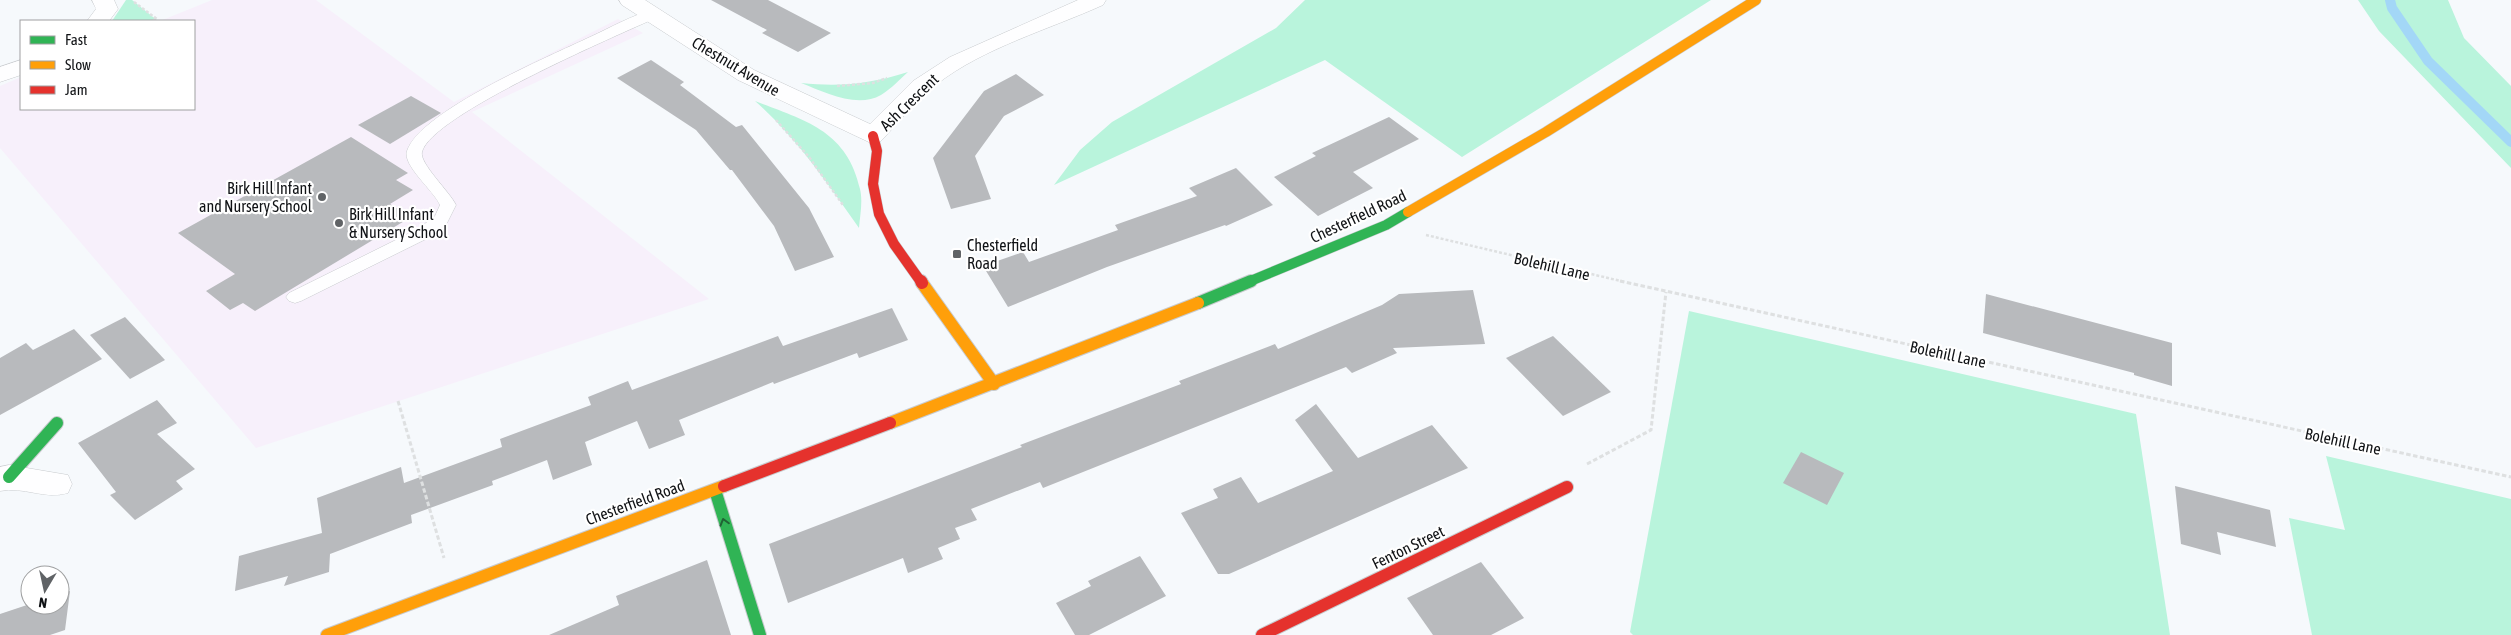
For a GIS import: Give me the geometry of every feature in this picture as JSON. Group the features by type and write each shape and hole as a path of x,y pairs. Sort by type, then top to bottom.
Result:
{"main road":[{"name":"Chesterfield Road","path":"328,635 994,384 1259,279 1386,225 1546,132 1756,0"},
{"name":"Ash Crescent","path":"874,136 876,152 872,184 879,214 894,244 994,384"},
{"path":"5,478 57,423"},
{"name":"Fenton Street","path":"1262,635 1567,487"},
{"path":"715,490 760,635"}],"street":[{"path":"99,20 106,9 103,0"},
{"name":"Chestnut Avenue","path":"630,0 745,75 851,122 874,136"},
{"name":"Ash Crescent","path":"874,136 911,95 938,73 975,52 1095,0"},
{"path":"0,75 20,67"},
{"path":"5,478 57,484"}],"lane":[{"path":"295,297 424,233 441,219 448,205 445,195 415,161 414,149 424,135 442,120 471,102 653,14"}],"path":[{"path":"132,0 157,19 154,20"},
{"path":"834,86 873,83 908,72 938,73"},
{"path":"765,85 755,101 809,157 848,212"},
{"name":"Bolehill Lane","path":"1386,225 1666,292 2511,478"},
{"path":"1567,487 1581,468 1651,430 1666,292"},
{"path":"398,401 452,588"}],"shaded area":[{"name":"Birk Hill Infant & Nursery School","path":"212,0 316,0 454,102 618,19 643,33 472,112 709,299 256,448 0,148 0,86 20,77 20,110 195,110 195,20 162,20"}],"green space":[{"path":"126,0 132,0 157,20 113,20"},
{"path":"1305,0 1711,0 1462,157 1325,60 1054,185 1080,150 1112,122 1276,28"},
{"path":"2358,0 2448,0 2464,38 2511,86 2511,168 2379,31"},
{"path":"908,72 892,87 872,99 851,100 841,98 801,83 855,84"},
{"path":"755,101 790,114 821,130 834,140 845,153 854,169 861,194 859,228 797,145"},
{"path":"1689,311 2136,414 2170,635 1633,635 1630,632"},
{"path":"2326,456 2511,499 2511,635 2312,635 2289,518 2345,530"}],"building":[{"path":"711,0 768,0 831,33 798,52 762,33 767,30"},
{"path":"651,60 684,82 680,85 736,127 742,125 809,208 834,257 795,271 774,226 732,170 696,130 617,78"},
{"path":"1016,74 1044,95 1004,116 975,156 991,199 951,209 933,158 984,91"},
{"path":"411,96 441,113 390,144 358,125"},
{"path":"1389,117 1419,139 1353,172 1373,188 1318,216 1274,177 1316,156 1312,153"},
{"name":"Birk Hill Infant and Nursery School","path":"351,137 408,173 396,180 413,190 390,204 411,217 255,311 243,303 230,310 206,291 235,274 178,233"},
{"path":"1236,168 1273,205 1226,226 1107,267 1008,307 983,266 1023,252 1029,262 1118,230 1115,225 1197,196 1189,188"},
{"path":"1473,290 1485,344 1393,348 1397,353 1352,373 1346,367 1043,488 1040,482 971,509 977,520 955,528 960,539 938,548 943,559 908,573 903,558 788,603 769,544 1022,447 1020,445 1181,384 1179,381 1275,344 1278,349 1382,305 1399,294"},
{"path":"1986,294 2172,343 2172,386 2134,375 2134,373 1983,333"},
{"path":"892,308 908,340 859,358 857,353 774,384 773,382 679,420 685,435 649,449 637,421 585,442 592,465 553,480 547,460 492,481 493,485 411,515 412,523 330,554 329,572 284,586 288,576 235,591 239,556 322,533 317,498 401,467 404,483 502,447 500,439 591,405 588,397 628,381 632,390 778,336 783,346"},
{"path":"125,317 165,360 130,379 90,335"},
{"path":"74,329 102,359 0,415 0,358 26,343 33,350"},
{"path":"1553,336 1611,392 1563,416 1506,358"},
{"path":"157,400 177,423 157,434 195,469 176,481 183,489 135,520 110,495 116,492 78,443"},
{"path":"1316,404 1358,458 1432,425 1468,468 1229,574 1218,574 1181,513 1218,498 1213,489 1241,477 1258,503 1333,471 1295,420"},
{"path":"1801,452 1844,473 1827,505 1783,483"},
{"path":"2175,486 2270,510 2276,547 2217,532 2221,555 2181,544"},
{"path":"1140,556 1166,596 1089,635 1075,635 1056,603 1091,586 1088,581"},
{"path":"707,560 731,635 549,635 619,605 616,596"},
{"path":"1481,562 1524,618 1491,635 1433,635 1407,598"},
{"path":"20,607 20,615 67,615 65,630 50,635 0,635 0,614"}],"waterway":[{"path":"2390,0 2392,8 2428,61 2511,142"}],"traffic: fast":[{"path":"1198,303 1386,225 1408,212"},
{"path":"9,477 57,423"},
{"path":"715,490 760,635"}],"traffic: slow":[{"path":"1408,212 1546,132 1756,0"},
{"path":"922,283 994,384"},
{"path":"890,423 1198,303"},
{"path":"327,635 724,486"}],"traffic: jam":[{"path":"873,136 877,151 873,184 879,214 894,244 922,283"},
{"path":"724,486 890,423"},
{"path":"1262,635 1567,487"}],"place":[{"name":"Birk Hill Infant and Nursery School","path":"322,197"},
{"name":"Birk Hill Infant & Nursery School","path":"339,223"},
{"name":"Chesterfield Road","path":"957,254"}]}
